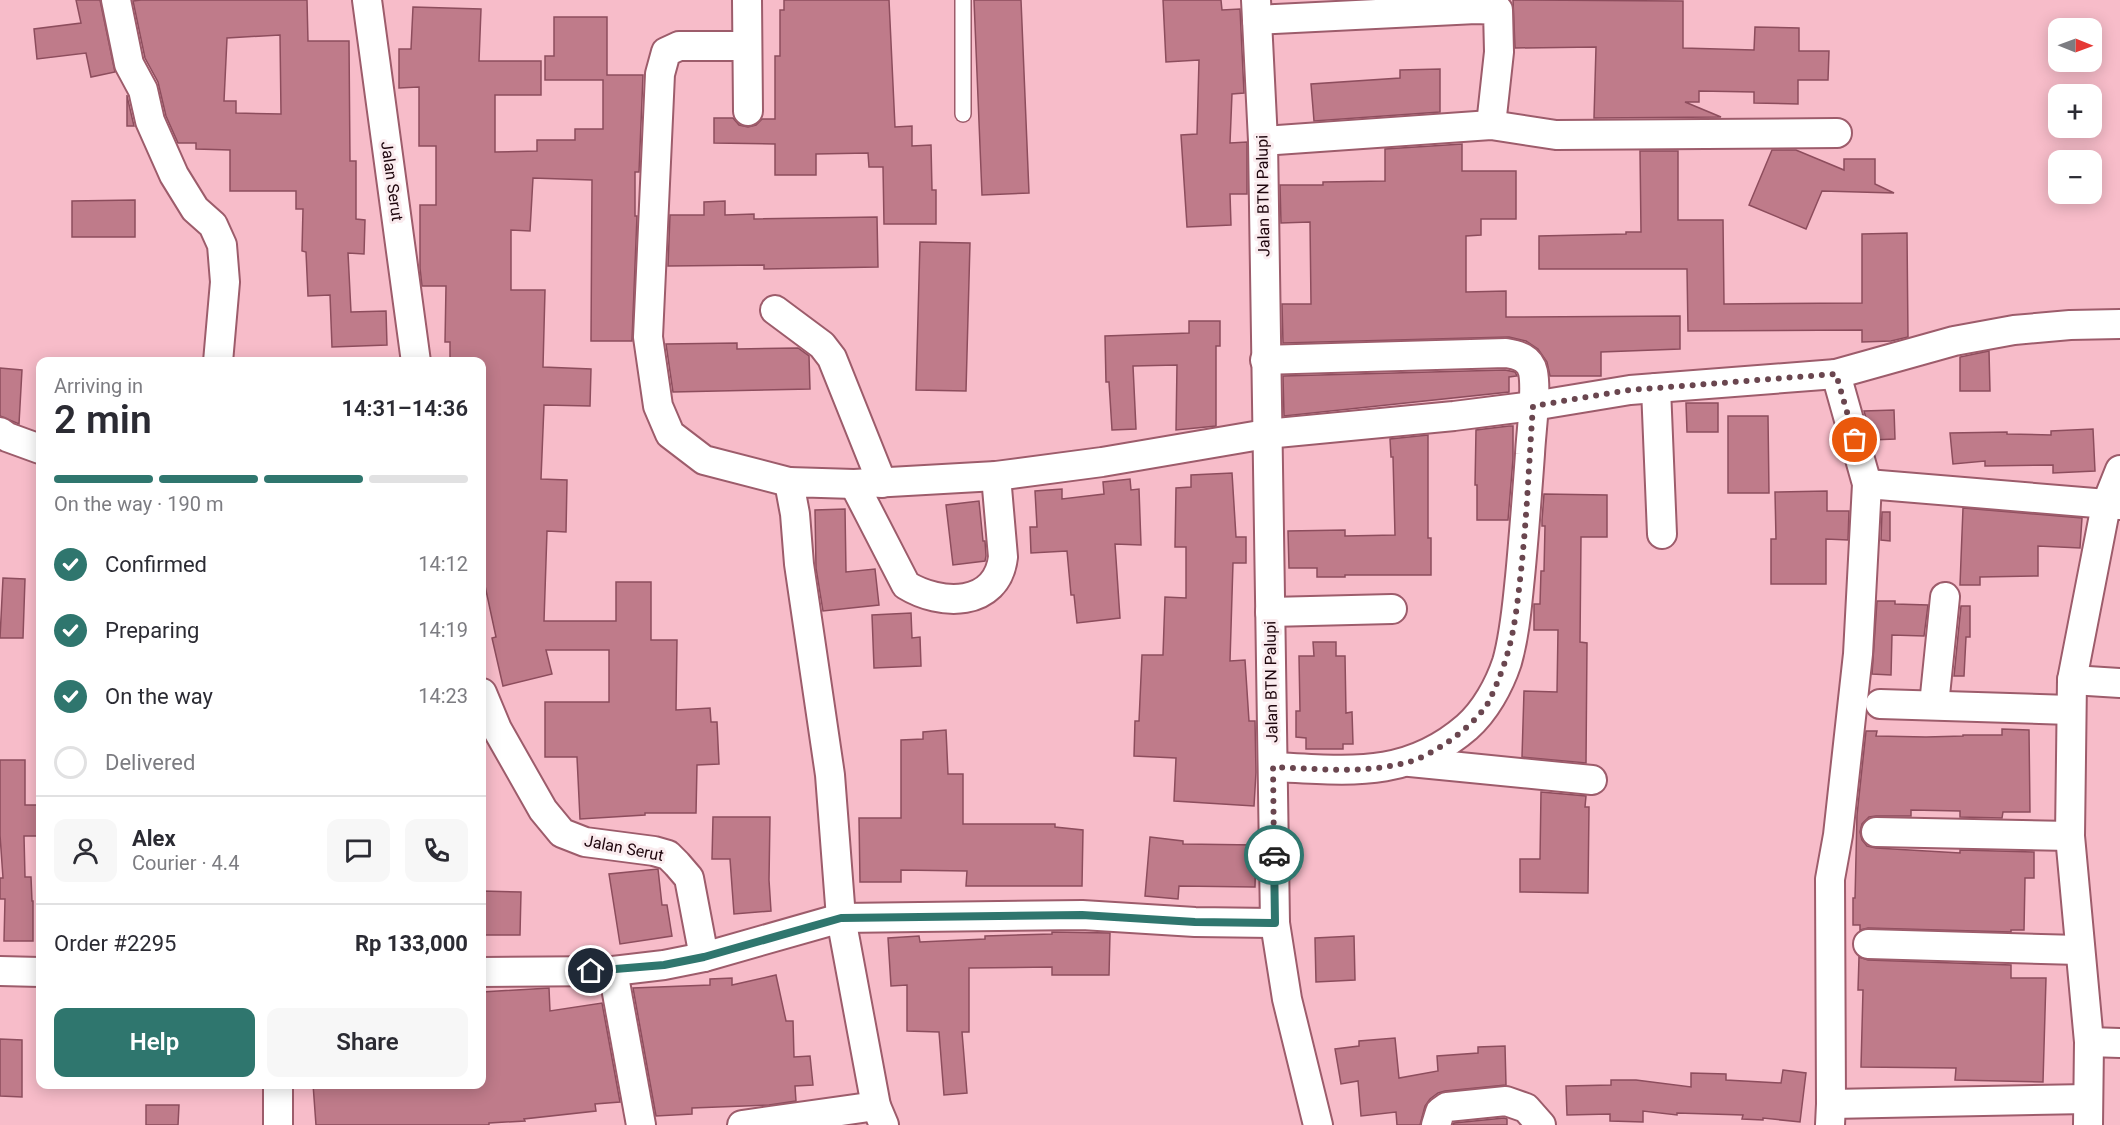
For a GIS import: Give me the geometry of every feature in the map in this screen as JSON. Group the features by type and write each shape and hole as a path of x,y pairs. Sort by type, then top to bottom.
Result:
{"street":[{"path":"116,0 129,64 143,90 150,121 174,175 195,209 213,225 222,245 225,282 218,357"},
{"name":"Jalan Serut","path":"367,0 415,357"},
{"path":"747,0 748,111"},
{"path":"1256,10 1476,9 1497,5 1499,52 1491,125"},
{"name":"Jalan BTN Palupi","path":"1256,10 1263,141 1275,923 1287,999 1318,1125"},
{"path":"747,45 679,46 666,52 660,74 648,337 658,406 670,434 704,460 789,482 868,484 996,476 1134,457 1266,434 1454,417 1630,390 1836,374 1954,341 2004,332 2070,325 2120,324"},
{"path":"1263,141 1491,125 1556,135 1837,133"},
{"path":"776,310 822,345 832,358 868,484 906,585 935,597 973,598 985,592 1001,570 1003,558 996,476"},
{"path":"1265,360 1506,353 1526,359 1533,371 1525,535 1516,619 1506,663 1485,709 1447,741 1410,762"},
{"path":"1836,374 1867,484 1858,654 1838,835 1830,879 1830,1114 2088,1112 2089,1042 2070,836 2070,710 2072,680 2120,470"},
{"path":"1656,388 1662,534"},
{"path":"0,432 7,437 36,448"},
{"path":"742,1125 880,1115 841,918 830,775 789,482"},
{"path":"1867,484 2113,505"},
{"path":"1934,705 1945,597"},
{"path":"1270,612 1392,609"},
{"path":"2072,680 2120,683"},
{"name":"Jalan Serut","path":"486,703 497,729 543,810 562,833 585,842 669,855 677,864 688,878 704,957"},
{"path":"1880,704 2070,710"},
{"path":"1273,767 1359,770 1410,762 1592,780"},
{"path":"1876,832 2070,836"},
{"path":"486,972 613,971 664,965 704,957 841,918 1082,915 1195,922 1275,923"},
{"path":"1868,944 2079,950"},
{"path":"0,971 36,972"},
{"path":"613,971 641,1125"},
{"path":"2089,1042 2120,1043"},
{"path":"278,1125 279,1089"},
{"path":"1436,1125 1440,1112 1447,1107 1506,1101 1526,1108 1541,1125"}],"lane":[{"path":"963,0 963,114"}],"building":[{"path":"76,0 100,0 115,72 91,77 86,53 37,59 34,29 81,23"},
{"path":"307,0 308,41 349,41 350,161 356,161 356,219 365,220 364,254 348,253 351,312 386,311 387,345 332,347 330,295 308,296 306,252 302,251 303,209 296,209 296,191 230,191 230,150 196,149 196,143 178,143 166,116 158,82 145,58 133,1","holes":["280,35 281,114 236,113 236,101 224,101 227,38"]},
{"path":"784,0 889,0 895,127 912,126 912,146 931,145 932,190 936,190 936,224 884,224 883,167 869,167 868,153 816,154 816,175 775,175 775,144 714,143 714,118 733,118 739,125 748,127 756,125 762,119 775,119 775,56 780,56 780,10 784,10"},
{"path":"974,0 1021,0 1029,193 982,195"},
{"path":"1163,0 1221,0 1222,10 1240,9 1244,93 1232,94 1230,143 1247,142 1247,194 1230,194 1231,225 1187,227 1181,135 1197,134 1199,60 1166,62"},
{"path":"1513,0 1683,1 1683,48 1754,50 1755,27 1799,28 1799,51 1829,51 1828,80 1798,80 1798,104 1754,103 1754,92 1699,91 1699,102 1685,102 1721,117 1594,118 1596,47 1515,48"},
{"path":"413,7 481,9 479,61 541,61 541,95 495,95 495,152 537,151 537,140 575,140 575,129 603,129 603,80 545,80 545,56 554,56 554,17 607,17 607,75 643,75 639,172 635,172 635,216 637,216 632,341 591,341 592,180 533,178 530,231 511,230 511,290 545,290 543,367 591,369 590,406 544,405 541,479 567,480 566,532 547,531 544,621 616,621 616,582 651,582 651,640 677,640 676,710 710,708 711,722 717,722 719,764 697,765 696,813 645,813 645,815 580,819 577,757 545,757 545,702 609,702 609,650 546,650 552,674 503,686 492,638 496,637 486,590 486,357 450,357 450,342 445,342 446,286 422,286 420,205 436,205 436,146 419,146 419,87 399,88 399,49 411,49"},
{"path":"1440,69 1440,112 1314,121 1311,84 1400,78 1400,70"},
{"path":"127,96 134,126 127,126"},
{"path":"1462,144 1462,171 1516,171 1516,219 1481,219 1481,235 1466,236 1466,292 1506,291 1506,317 1680,316 1680,349 1601,352 1601,376 1550,376 1547,362 1538,349 1526,341 1509,337 1283,343 1282,304 1311,304 1310,222 1281,223 1280,185 1385,181 1385,149"},
{"path":"1772,150 1796,150 1844,170 1844,159 1875,159 1875,184 1894,193 1822,191 1806,229 1749,205"},
{"path":"1640,151 1678,151 1678,220 1723,220 1724,304 1862,303 1862,234 1907,233 1908,337 1891,341 1862,342 1862,330 1688,331 1687,269 1539,269 1539,236 1641,232"},
{"path":"135,200 135,237 72,237 72,201"},
{"path":"725,201 725,215 754,214 754,219 877,217 878,267 764,269 764,265 668,266 670,215 704,215 704,202"},
{"path":"920,242 970,243 966,391 916,390"},
{"path":"1189,321 1220,321 1220,346 1216,346 1216,426 1176,430 1177,365 1133,366 1136,429 1112,430 1109,382 1106,382 1105,336 1189,333"},
{"path":"737,343 737,349 798,348 809,356 810,389 673,392 666,344"},
{"path":"1989,351 1990,391 1960,391 1960,357"},
{"path":"0,368 22,370 19,424 0,416"},
{"path":"1505,370 1515,372 1517,376 1509,377 1509,392 1284,416 1283,376"},
{"path":"1686,403 1718,403 1718,432 1687,432"},
{"path":"1894,410 1895,439 1872,440 1864,411"},
{"path":"1728,416 1768,416 1769,493 1728,493"},
{"path":"1513,426 1508,520 1477,520 1476,430"},
{"path":"2093,429 2095,471 2053,473 2053,465 1985,466 1985,461 1953,464 1950,433 2007,432 2007,434 2051,435 2051,431"},
{"path":"1428,435 1428,538 1431,538 1431,575 1317,577 1317,568 1289,568 1288,531 1345,530 1345,536 1395,535 1393,457 1391,457 1390,439"},
{"path":"1232,473 1236,537 1246,537 1246,563 1233,563 1230,661 1245,660 1249,721 1255,721 1254,806 1174,801 1176,758 1134,756 1135,721 1139,721 1142,655 1163,655 1165,597 1186,598 1186,547 1175,547 1176,488 1191,487 1191,475"},
{"path":"1130,479 1131,490 1139,489 1141,545 1115,544 1120,618 1077,623 1074,595 1071,595 1067,551 1031,553 1030,527 1037,527 1035,491 1062,489 1062,499 1104,494 1103,482"},
{"path":"1827,491 1827,511 1849,511 1848,540 1826,539 1826,584 1771,584 1771,539 1776,539 1775,492"},
{"path":"1544,494 1607,495 1607,537 1581,537 1580,642 1587,643 1586,763 1522,757 1524,691 1557,692 1558,630 1534,630 1534,604 1540,604 1541,571 1544,571 1545,526 1542,526 1542,520"},
{"path":"979,501 983,541 985,541 985,561 953,565 946,505"},
{"path":"1963,508 2082,518 2080,548 2038,546 2038,576 1980,577 1980,585 1960,585"},
{"path":"845,509 846,572 875,569 879,605 823,611 816,568 815,510"},
{"path":"1882,512 1890,512 1890,541 1881,540"},
{"path":"3,578 25,579 23,638 0,638"},
{"path":"1877,601 1928,605 1924,636 1892,635 1891,675 1872,674"},
{"path":"1961,606 1970,606 1970,637 1966,637 1964,676 1954,676"},
{"path":"911,613 912,638 920,637 921,666 874,668 872,615"},
{"path":"1313,642 1336,642 1336,656 1345,656 1346,713 1352,712 1353,744 1343,744 1343,749 1306,749 1306,738 1296,737 1296,711 1300,711 1299,656 1314,656"},
{"path":"2002,729 2029,730 2030,812 2003,812 2002,818 1960,817 1960,811 1911,810 1911,816 1869,817 1862,824 1860,832 1867,846 1876,848 1960,853 1960,850 2034,852 2034,878 2025,878 2024,930 2011,930 2011,932 1868,928 1860,930 1860,925 1853,925 1857,815 1866,731 1877,731 1876,736 1926,737 2002,735"},
{"path":"946,730 948,774 963,774 963,824 1055,824 1055,827 1083,830 1082,886 966,886 967,871 901,870 901,882 860,882 859,818 901,818 901,740 923,739 923,732"},
{"path":"0,760 25,760 25,805 36,805 36,836 24,836 25,877 31,877 33,941 4,941 5,899 0,899 0,878 3,878 0,835"},
{"path":"1541,792 1586,796 1585,807 1589,807 1588,893 1520,892 1520,859 1540,859"},
{"path":"713,817 770,817 771,911 734,914 730,859 712,859"},
{"path":"1150,837 1183,841 1183,844 1256,845 1255,887 1179,886 1178,899 1145,896"},
{"path":"658,869 662,905 667,905 672,936 620,944 609,874"},
{"path":"486,891 521,892 520,935 486,935"},
{"path":"1052,932 1110,933 1109,975 1052,975 1052,967 969,968 969,1032 962,1032 967,1093 944,1095 939,1032 907,1031 907,985 891,986 888,938 919,936 920,942 985,939 985,936 1052,934"},
{"path":"1354,936 1355,980 1316,982 1315,938"},
{"path":"1859,957 1868,960 2011,965 2011,978 2046,978 2043,1082 1955,1080 1956,1068 1861,1067 1863,990 1858,990"},
{"path":"776,975 786,1021 793,1021 794,1057 810,1056 813,1085 795,1086 796,1101 769,1105 692,1108 692,1114 656,1116 633,988 710,985 710,979 732,978 732,985"},
{"path":"549,988 550,1011 602,1003 620,1102 595,1104 596,1111 524,1119 525,1121 489,1123 489,1125 316,1125 313,1089 486,1089 486,992"},
{"path":"1395,1038 1399,1078 1438,1071 1437,1056 1478,1053 1478,1047 1505,1046 1506,1085 1438,1093 1425,1106 1420,1125 1397,1125 1396,1112 1361,1116 1358,1081 1341,1084 1335,1049 1359,1046 1359,1041"},
{"path":"0,1039 22,1040 22,1097 0,1096"},
{"path":"1783,1070 1806,1073 1800,1122 1763,1118 1763,1120 1742,1119 1743,1115 1677,1113 1677,1115 1643,1111 1643,1122 1610,1121 1610,1114 1567,1115 1566,1086 1611,1085 1611,1080 1636,1080 1691,1087 1691,1073 1726,1074 1726,1080 1781,1083"},
{"path":"146,1105 179,1105 178,1125 146,1125"},
{"path":"1507,1119 1507,1125 1453,1125 1454,1123"}],"way so far":[{"path":"1274,855 1273,767 1359,770 1410,762 1447,741 1485,709 1506,663 1516,619 1525,535 1533,406 1630,390 1836,374 1855,440"}],"route":[{"path":"591,971 613,971 664,965 704,957 841,918 1082,915 1195,922 1275,923 1274,855"}]}
